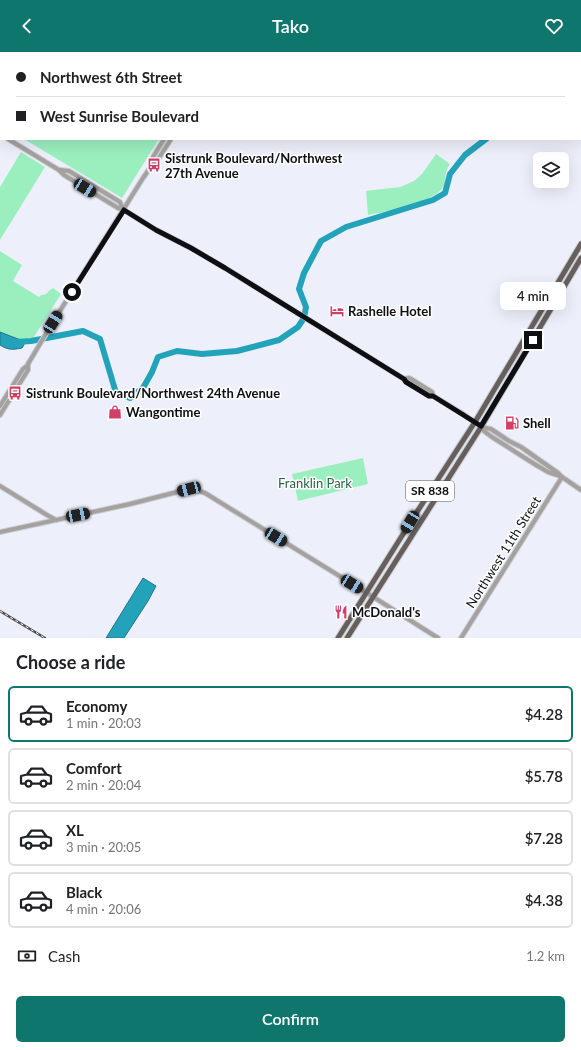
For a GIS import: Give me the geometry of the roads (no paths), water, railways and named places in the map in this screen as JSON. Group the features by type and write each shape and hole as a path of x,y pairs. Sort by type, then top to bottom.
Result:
{"main road":[{"name":"SR 838","path":"338,638 475,422 581,244"},
{"name":"SR 838","path":"347,638 481,426 581,258"},
{"path":"533,340 533,331 546,310 546,302"}],"street":[{"path":"10,140 59,170 69,171 120,202 124,210 156,230 225,268 404,379 409,378 424,387 432,392 433,396 481,426 492,429 509,441 521,447 581,490"},
{"path":"150,168 153,157 163,140"},
{"path":"0,406 23,369 28,365 53,322 150,168 159,158 170,140"},
{"path":"0,415 28,370 28,365"},
{"path":"481,426 484,431 492,437 536,465 548,472 561,476"},
{"name":"Northwest 11th Street","path":"461,638 561,476"},
{"path":"0,486 56,520"},
{"path":"0,532 130,504 189,489 199,491 205,493 438,638"},
{"path":"48,515 50,521"}],"water":[{"path":"0,332 23,340 24,345 22,348 15,349 3,347 0,345"},
{"path":"143,578 156,586 148,601 124,638 106,638"}],"waterway":[{"path":"17,342 31,341 83,331 100,339 116,393 130,398 143,388 158,357 177,351 202,354 237,351 279,340 298,327 304,318 306,307 299,289 304,273 321,241 346,227 433,200 445,193 450,174 465,155 485,140"}],"railway":[{"path":"0,611 45,638"}],"place":[{"name":"Sistrunk Boulevard/Northwest 27th Avenue","path":"154,165"},
{"name":"Rashelle Hotel","path":"337,311"},
{"name":"Sistrunk Boulevard/Northwest 24th Avenue","path":"15,393"},
{"name":"Wangontime","path":"115,412"},
{"name":"Shell","path":"512,423"},
{"name":"McDonald's","path":"341,612"}],"park label":[{"name":"Franklin Park","path":"315,483"}]}
